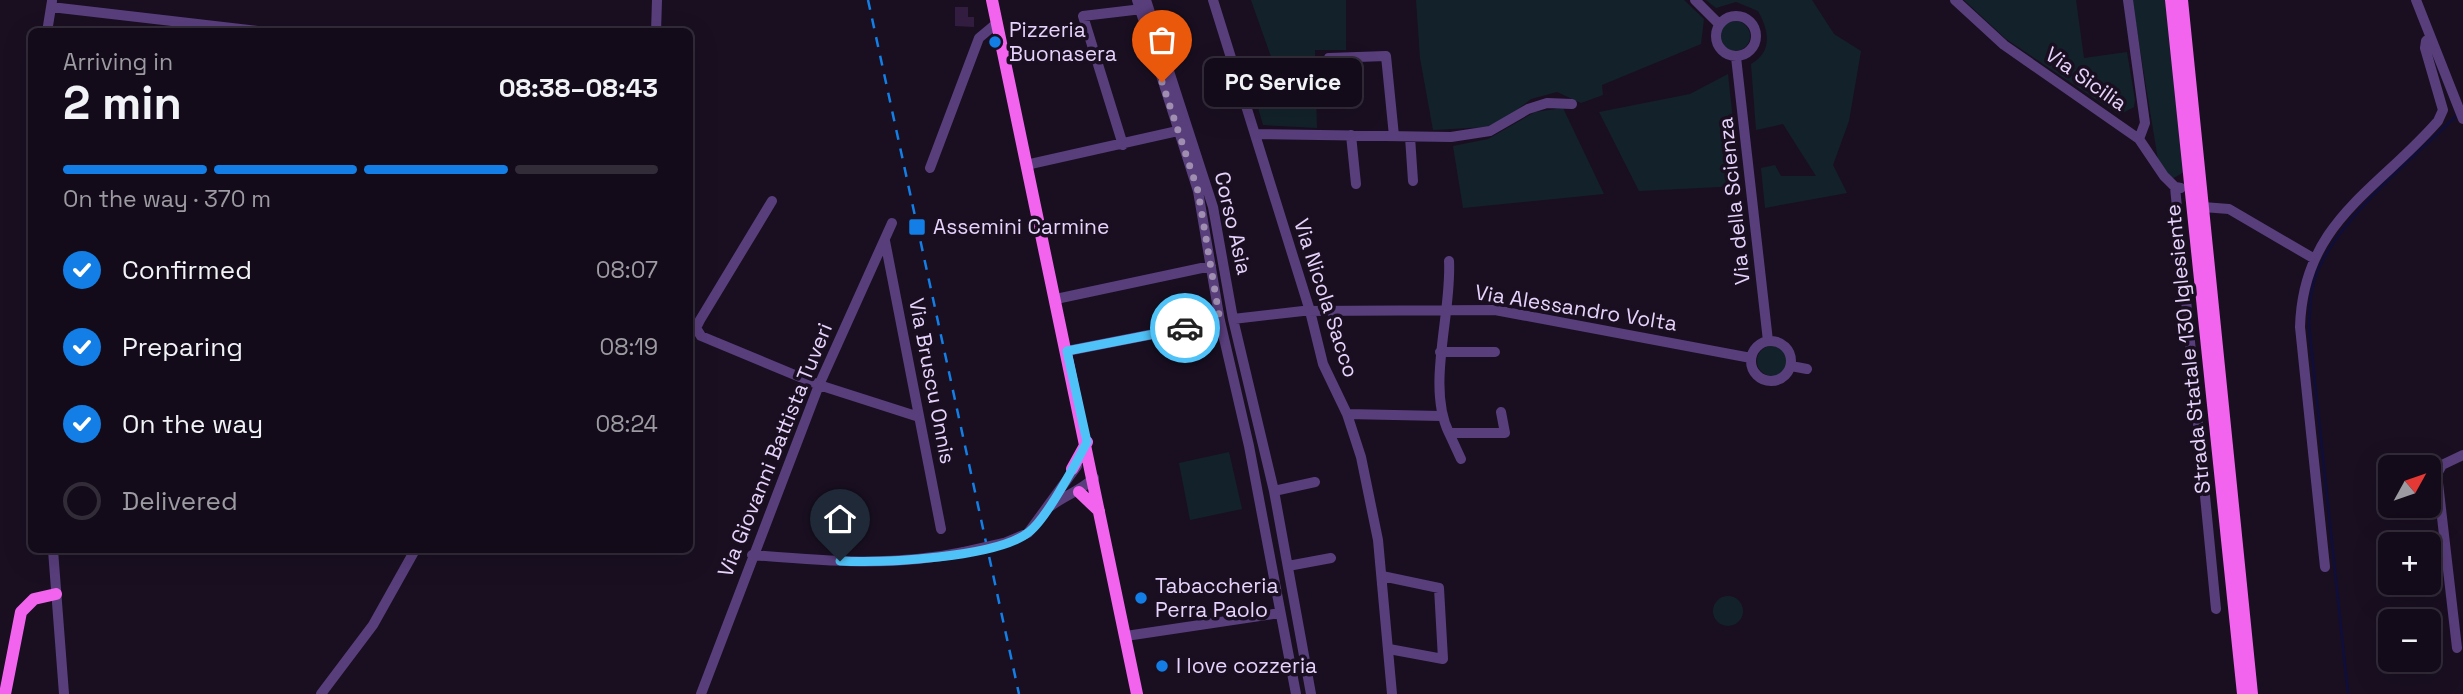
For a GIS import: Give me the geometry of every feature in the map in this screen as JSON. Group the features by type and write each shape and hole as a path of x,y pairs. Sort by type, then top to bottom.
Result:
{"main road":[{"path":"992,0 1087,442 1137,694"},
{"name":"Strada Statale 130 Iglesiente","path":"2171,0 2242,694"},
{"name":"Strada Statale 130 Iglesiente","path":"2182,0 2252,694"},
{"path":"1072,469 1087,442"},
{"path":"1079,492 1101,515"},
{"path":"3,689 21,612 34,599 56,594"}],"street":[{"path":"656,28 657,0"},
{"name":"Via Nicola Sacco","path":"1213,0 1310,311 1323,364 1347,414 1361,457 1378,540 1392,694"},
{"path":"1695,0 1719,24"},
{"name":"Via Sicilia","path":"1955,0 2004,45 2138,139 2175,187"},
{"path":"2128,0 2145,122 2138,139"},
{"path":"2416,0 2463,120"},
{"path":"48,28 52,3 236,28"},
{"path":"1026,165 1123,145 1182,130 1142,4 1083,16 1123,145"},
{"path":"1737,15 1754,26 1754,46 1736,57 1724,52 1715,36 1719,24 1737,15"},
{"path":"930,168 979,38 997,23"},
{"path":"2325,566 2300,327 2301,302 2313,258 2340,218 2438,121 2443,110 2425,48 2430,37"},
{"path":"1328,88 1329,58 1386,56 1394,136"},
{"name":"Via della Scienza","path":"1736,57 1769,341"},
{"path":"1255,134 1451,136 1490,131 1528,109 1548,103 1572,104"},
{"name":"Corso Asia","path":"1182,130 1198,191 1220,321 1249,446 1296,694"},
{"name":"Corso Asia","path":"1182,130 1213,207 1233,319 1274,491 1311,694"},
{"path":"1351,135 1356,184"},
{"path":"1410,136 1413,181"},
{"path":"2191,189 2175,187 2216,609"},
{"path":"772,201 696,328 701,336 819,385 919,417"},
{"path":"2203,207 2229,209 2313,258"},
{"name":"Via Giovanni Battista Tuveri","path":"701,694 819,385 892,223"},
{"name":"Via Bruscu Onnis","path":"885,240 941,529"},
{"path":"1449,261 1448,308 1440,352 1441,416 1461,459"},
{"path":"1056,299 1211,266"},
{"name":"Via Alessandro Volta","path":"1233,319 1310,311 1448,308 1530,316 1751,358"},
{"path":"1067,351 1220,321"},
{"path":"1769,341 1786,348 1791,366 1784,378 1767,381 1753,371 1751,358 1757,347 1769,341"},
{"path":"1440,352 1495,352"},
{"path":"1791,366 1807,369"},
{"path":"1449,432 1505,433 1502,412"},
{"path":"1347,414 1441,416"},
{"path":"2457,648 2437,474 2442,464 2463,455"},
{"path":"752,555 864,562 921,561 1004,543 1028,533 1072,469 1091,464"},
{"path":"1046,510 1064,496 1079,492 1094,478"},
{"path":"1274,491 1315,482"},
{"path":"53,553 64,694"},
{"path":"321,694 373,625 413,553"},
{"path":"1288,566 1331,558"},
{"path":"1382,576 1439,588 1443,659 1389,649"},
{"path":"1126,636 1280,613"}],"shaded area":[{"path":"1251,0 1346,0 1346,50 1315,50 1317,128 1263,125 1251,83 1280,82"},
{"path":"1416,0 1684,0 1704,19 1701,44 1602,85 1603,95 1581,103 1557,92 1531,99 1500,123 1487,127 1433,130 1420,58"},
{"path":"1706,0 1812,0 1834,34 1861,51 1849,121 1833,165 1847,193 1765,208 1761,168 1775,165 1781,176 1816,176 1783,124 1756,130 1751,64 1763,53 1767,40 1765,26 1758,11 1736,2 1716,8"},
{"path":"1964,0 2076,0 2084,58 2127,52 2134,107 2119,115 2006,39"},
{"path":"2132,0 2166,0 2184,172 2172,179 2158,160"},
{"path":"1735,21 1745,26 1750,36 1745,46 1735,51 1725,46 1720,36 1725,26"},
{"path":"1728,74 1740,186 1639,191 1599,112 1690,94"},
{"path":"1563,108 1604,194 1463,208 1453,146 1488,139 1535,112"},
{"path":"1772,346 1782,351 1787,361 1782,371 1772,376 1762,371 1757,361 1762,351"},
{"path":"1229,452 1242,509 1190,520 1179,463"},
{"path":"1728,596 1738,601 1743,611 1738,621 1728,626 1718,621 1713,611 1718,601"}],"building":[{"path":"955,7 968,7 968,17 974,17 974,27 955,26"}],"waterway":[{"path":"2348,694 2309,326 2312,289 2330,247 2345,227 2382,186 2458,114"}],"railway":[{"path":"868,0 1019,694"}],"way so far":[{"path":"1162,82 1198,191 1220,321 1185,328"}],"place":[{"name":"Pizzeria Buonasera","path":"995,42"},
{"name":"PC Service","path":"1162,82"},
{"name":"Assemini Carmine","path":"917,227"},
{"name":"Tabaccheria Perra Paolo","path":"1141,598"},
{"name":"I love cozzeria","path":"1162,666"}],"route":[{"path":"840,561 921,561 1004,543 1028,533 1041,520 1087,442 1067,351 1185,328"}]}
